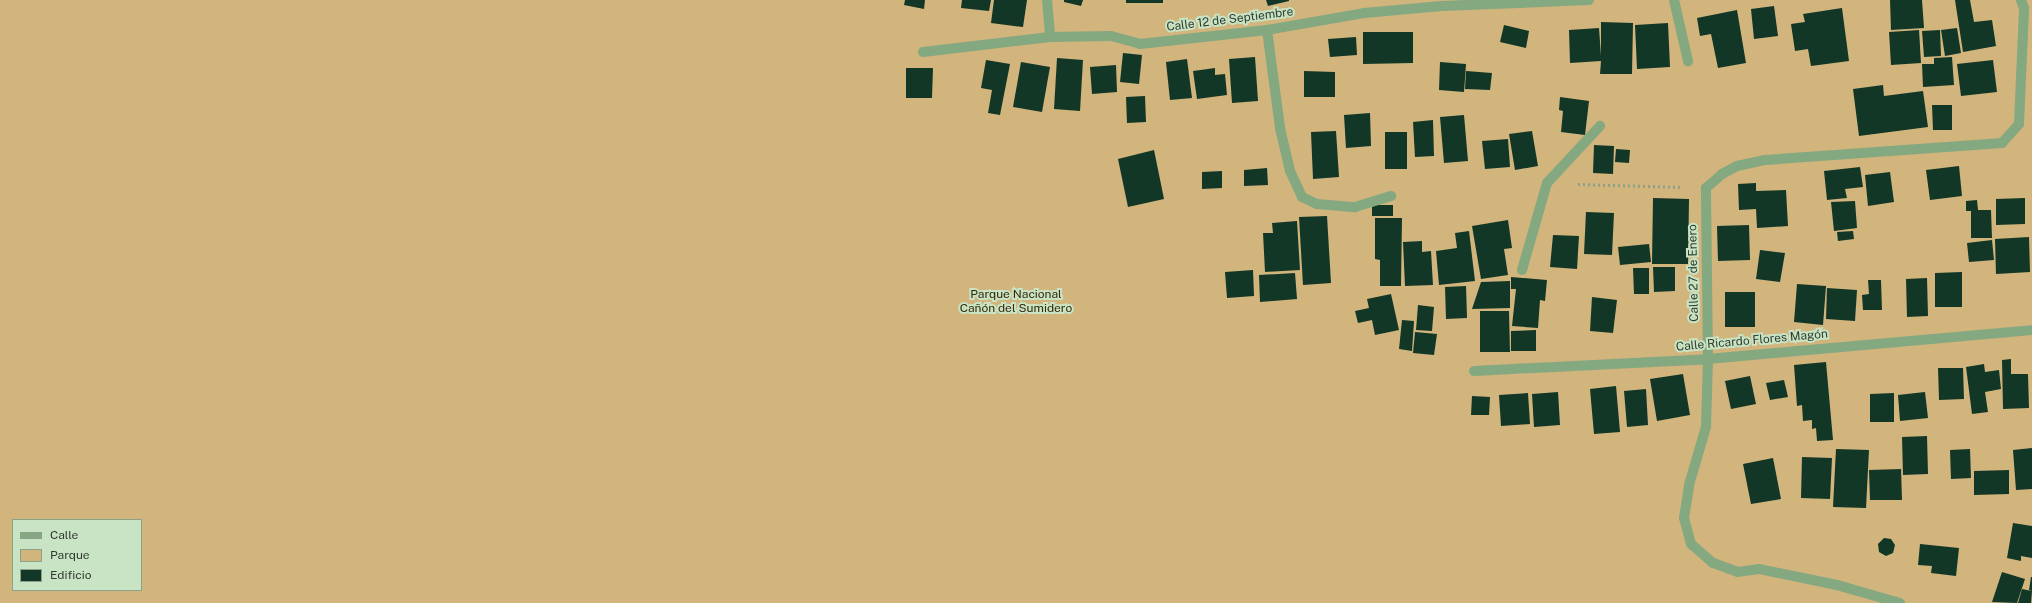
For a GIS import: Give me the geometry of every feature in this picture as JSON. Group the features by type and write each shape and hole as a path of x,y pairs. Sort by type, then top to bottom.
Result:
{"street":[{"path":"1047,0 1050,37"},
{"name":"Calle 12 de Septiembre","path":"923,52 1050,37 1111,36 1140,44 1267,30 1364,13 1442,6 1590,0"},
{"path":"1674,0 1688,61"},
{"path":"1706,188 1722,174 1737,166 1790,157 2002,143 2018,124 2023,4"},
{"path":"1267,30 1280,128 1290,171 1302,197 1317,204 1355,207 1392,196"},
{"path":"1522,270 1548,183 1600,126"},
{"name":"Calle 27 de Enero","path":"1706,188 1708,359 1706,427 1689,485 1684,518 1691,544 1713,563 1738,572 1759,569 1838,585 1900,603"},
{"name":"Calle Ricardo Flores Magón","path":"1474,371 1708,359 2032,330"}],"path":[{"path":"1548,183 1706,188"}],"green space":[{"name":"Parque Nacional Cañón del Sumidero","path":"0,0 2032,0 2032,603 0,603"}],"building":[{"path":"905,0 925,0 924,9 904,5"},
{"path":"962,0 991,0 989,11 961,8"},
{"path":"994,0 1027,0 1023,27 991,23"},
{"path":"1064,0 1083,0 1081,6 1064,2"},
{"path":"1126,0 1163,0 1163,3 1126,3"},
{"path":"1266,0 1289,0 1289,1 1268,6"},
{"path":"1890,0 1922,0 1924,28 1891,30"},
{"path":"1955,0 1970,0 1974,22 1992,20 1996,46 1963,52"},
{"path":"1774,6 1778,36 1754,39 1751,9"},
{"path":"1842,8 1849,61 1811,66 1808,49 1795,51 1791,24 1805,22 1803,14"},
{"path":"1737,10 1746,63 1718,68 1711,34 1700,36 1697,18"},
{"path":"1601,22 1633,23 1632,74 1600,74 1601,61 1570,63 1569,30 1599,28 1601,56"},
{"path":"1668,23 1670,67 1637,69 1635,25"},
{"path":"1504,25 1529,31 1526,48 1500,42"},
{"path":"1957,28 1961,53 1945,56 1941,30"},
{"path":"1919,30 1921,63 1891,65 1889,32"},
{"path":"1940,30 1941,56 1924,57 1922,31"},
{"path":"1363,32 1413,32 1413,63 1363,64"},
{"path":"1356,37 1357,55 1330,57 1328,39"},
{"path":"1123,53 1142,55 1139,84 1120,82"},
{"path":"1255,57 1258,101 1232,103 1229,59"},
{"path":"1952,57 1954,85 1923,87 1922,64 1934,64 1934,58"},
{"path":"1057,58 1083,60 1080,111 1054,109"},
{"path":"1187,59 1192,98 1170,100 1166,62"},
{"path":"986,60 1010,64 1000,115 988,113 992,90 981,88"},
{"path":"1993,60 1997,92 1961,96 1957,64"},
{"path":"1021,62 1050,67 1042,112 1013,107"},
{"path":"1440,62 1466,64 1464,92 1439,90"},
{"path":"1116,65 1117,92 1092,94 1090,67"},
{"path":"906,68 933,68 932,98 906,98"},
{"path":"1215,68 1215,75 1225,74 1227,95 1197,99 1193,71"},
{"path":"1304,71 1335,72 1335,97 1304,97"},
{"path":"1466,71 1492,73 1490,90 1465,89"},
{"path":"1883,85 1884,96 1923,91 1928,127 1859,136 1853,89"},
{"path":"1145,96 1146,122 1127,123 1126,97"},
{"path":"1560,97 1589,101 1585,135 1561,132 1563,111 1559,110"},
{"path":"1932,105 1952,105 1952,130 1933,130"},
{"path":"1370,113 1371,146 1346,148 1344,115"},
{"path":"1464,115 1468,161 1444,163 1440,117"},
{"path":"1433,120 1434,156 1415,157 1413,122"},
{"path":"1336,131 1339,177 1313,179 1311,132"},
{"path":"1532,131 1538,166 1515,170 1509,134"},
{"path":"1385,132 1407,132 1407,169 1385,169"},
{"path":"1508,139 1510,167 1485,169 1482,141"},
{"path":"1594,145 1614,146 1613,174 1593,173"},
{"path":"1616,149 1630,150 1629,163 1615,162"},
{"path":"1154,150 1164,199 1128,207 1118,159"},
{"path":"1959,166 1962,196 1930,200 1926,170"},
{"path":"1860,167 1863,187 1845,189 1847,198 1827,200 1824,171"},
{"path":"1267,168 1268,185 1244,186 1244,170"},
{"path":"1222,171 1222,188 1202,189 1202,172"},
{"path":"1890,172 1894,202 1868,206 1865,175"},
{"path":"1756,183 1756,191 1786,190 1788,226 1757,228 1756,209 1739,210 1738,184"},
{"path":"1653,198 1689,199 1688,264 1652,264"},
{"path":"2025,198 2025,224 1996,225 1996,199"},
{"path":"1977,200 1978,210 1991,210 1992,238 1971,238 1971,211 1966,211 1966,201"},
{"path":"1855,201 1857,228 1834,231 1831,202"},
{"path":"1372,205 1393,205 1393,216 1372,216"},
{"path":"1586,212 1614,213 1612,255 1584,254"},
{"path":"1327,216 1331,283 1303,285 1299,217"},
{"path":"1375,218 1402,218 1401,286 1380,286 1380,260 1375,259"},
{"path":"1508,220 1512,248 1504,249 1508,275 1481,279 1472,226"},
{"path":"1297,221 1300,270 1265,272 1263,233 1273,233 1272,223"},
{"path":"1749,225 1750,260 1718,261 1717,226"},
{"path":"1469,231 1475,281 1439,285 1436,251 1457,248 1455,233"},
{"path":"1853,231 1854,239 1838,241 1837,232"},
{"path":"1553,235 1579,236 1577,269 1550,267"},
{"path":"2029,237 2030,272 1996,274 1995,239"},
{"path":"1992,240 1994,260 1969,262 1967,243"},
{"path":"1422,241 1422,252 1431,251 1433,285 1405,286 1403,242"},
{"path":"1649,244 1651,262 1620,265 1618,247"},
{"path":"1760,250 1785,253 1780,282 1756,279"},
{"path":"1653,267 1675,267 1675,291 1654,292"},
{"path":"1633,268 1649,268 1649,294 1634,294"},
{"path":"1253,270 1254,296 1227,298 1225,272"},
{"path":"1962,272 1962,307 1935,307 1935,273"},
{"path":"1295,273 1297,299 1260,302 1259,275"},
{"path":"1511,277 1547,280 1545,301 1540,300 1538,328 1512,326 1516,289 1511,289"},
{"path":"1927,278 1928,316 1907,317 1906,279"},
{"path":"1868,280 1881,280 1882,310 1863,310 1862,295 1869,294"},
{"path":"1510,281 1510,308 1472,309 1481,282"},
{"path":"1797,284 1826,286 1823,325 1794,322"},
{"path":"1466,286 1467,318 1446,319 1445,287"},
{"path":"1827,288 1857,290 1855,321 1826,319"},
{"path":"1725,292 1755,292 1755,327 1725,327"},
{"path":"1391,294 1399,330 1375,335 1372,320 1358,323 1355,311 1369,308 1367,299"},
{"path":"1592,297 1617,300 1613,333 1590,331"},
{"path":"1418,305 1434,307 1432,331 1416,330"},
{"path":"1480,311 1509,311 1510,352 1480,352"},
{"path":"1402,320 1414,321 1412,351 1399,349"},
{"path":"1536,330 1536,351 1511,351 1511,331"},
{"path":"1415,332 1437,334 1434,355 1413,353"},
{"path":"2011,359 2011,374 2028,374 2029,408 2003,409 2002,360"},
{"path":"1826,362 1833,440 1817,441 1816,428 1812,429 1812,420 1803,421 1802,405 1797,406 1794,365"},
{"path":"1984,364 1985,372 1999,370 2001,389 1985,392 1988,412 1972,414 1966,367"},
{"path":"1938,368 1963,368 1964,399 1939,400"},
{"path":"1683,374 1690,415 1657,421 1650,379"},
{"path":"1750,376 1756,404 1731,409 1725,381"},
{"path":"1784,380 1788,397 1770,400 1766,383"},
{"path":"1616,386 1620,432 1594,434 1590,389"},
{"path":"1646,389 1648,425 1627,427 1624,391"},
{"path":"1558,392 1560,425 1534,427 1532,394"},
{"path":"1925,392 1928,418 1900,421 1898,395"},
{"path":"1528,393 1530,424 1501,426 1499,395"},
{"path":"1894,393 1894,422 1870,422 1870,394"},
{"path":"1472,396 1490,397 1489,415 1471,415"},
{"path":"1927,436 1928,474 1903,475 1902,437"},
{"path":"2032,448 2032,489 2016,490 2013,450"},
{"path":"1836,449 1869,450 1866,508 1833,507"},
{"path":"1970,449 1971,478 1951,479 1950,450"},
{"path":"1802,457 1832,458 1830,499 1801,498"},
{"path":"1773,458 1781,499 1751,504 1743,464"},
{"path":"1901,469 1902,500 1870,500 1869,470"},
{"path":"2009,470 2009,494 1974,495 1974,471"},
{"path":"2013,523 2032,526 2032,558 2021,556 2021,561 2007,558"},
{"path":"1884,538 1891,539 1895,545 1893,553 1886,556 1879,552 1878,544"},
{"path":"1920,544 1959,548 1956,576 1931,573 1932,566 1918,565"},
{"path":"2002,572 2025,579 2017,603 1992,602"},
{"path":"2032,577 2032,591 2029,590"},
{"path":"2022,589 2032,591 2031,603 2018,603"}]}
